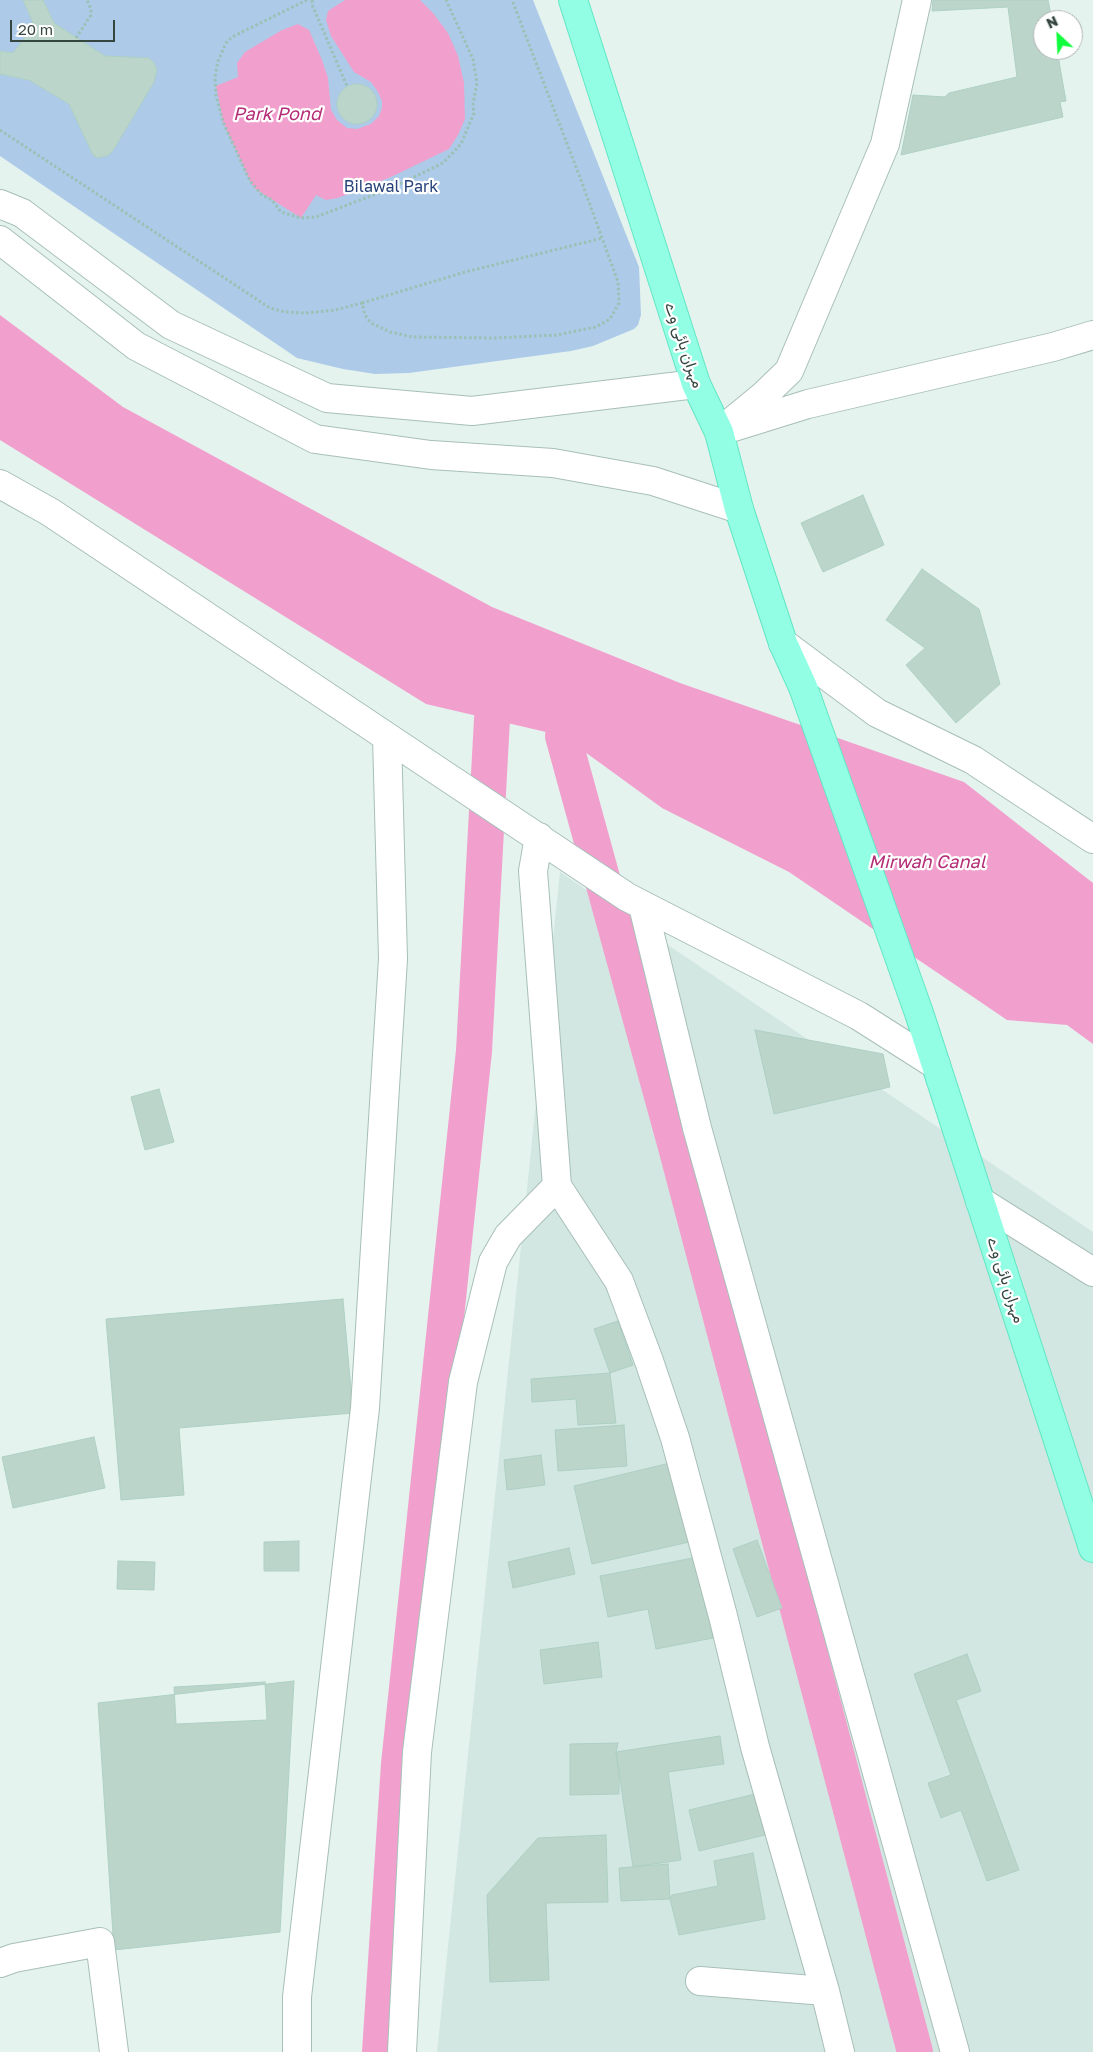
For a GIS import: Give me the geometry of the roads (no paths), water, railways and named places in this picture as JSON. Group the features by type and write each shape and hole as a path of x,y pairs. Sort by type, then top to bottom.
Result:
{"main road":[{"name":"مہران ہائی وے","path":"572,0 696,384 719,432 739,509 783,643 803,687 919,1013 1093,1548"}],"street":[{"path":"719,432 763,396 789,371 885,144 917,0"},
{"path":"0,204 22,214 171,325 327,398 472,411 696,384"},
{"path":"0,240 136,346 316,439 431,455 553,463 653,481 739,509"},
{"path":"719,432 808,404 1053,347 1093,335"},
{"path":"0,484 50,512 635,902 859,1016 936,1065"},
{"path":"783,643 877,713 973,760 1093,839"},
{"path":"297,2052 297,1997 365,1408 393,959 387,737"},
{"path":"540,839 533,871 557,1186 619,1281 661,1396 723,1616 755,1747 825,1991 840,2052"},
{"path":"635,902 955,2052"},
{"path":"402,2052 417,1752 463,1382 493,1262 508,1236 557,1186"},
{"path":"980,1201 1093,1272"},
{"path":"0,1963 14,1958 100,1942 114,2052"},
{"path":"700,1981 825,1991"}],"water":[{"name":"Park Pond","path":"345,0 420,0 433,13 448,33 458,56 464,83 465,119 449,149 391,177 338,198 326,200 316,195 301,218 254,188 223,122 216,86 238,77 237,63 245,52 282,30 298,24 309,30 322,60 328,78 331,110 337,120 347,128 357,129 371,124 379,116 382,101 371,82 354,72 331,36 326,20 328,11"},
{"name":"Mirwah Canal","path":"0,315 123,407 492,607 680,683 964,782 1093,883 1093,1044 1067,1025 1007,1020 789,872 662,808 563,736 426,704 0,440"}],"waterway":[{"path":"380,2052 399,1764 474,1051 492,719"},
{"path":"563,736 676,1147 915,2052"}],"park label":[{"name":"Bilawal Park","path":"391,187"}]}
